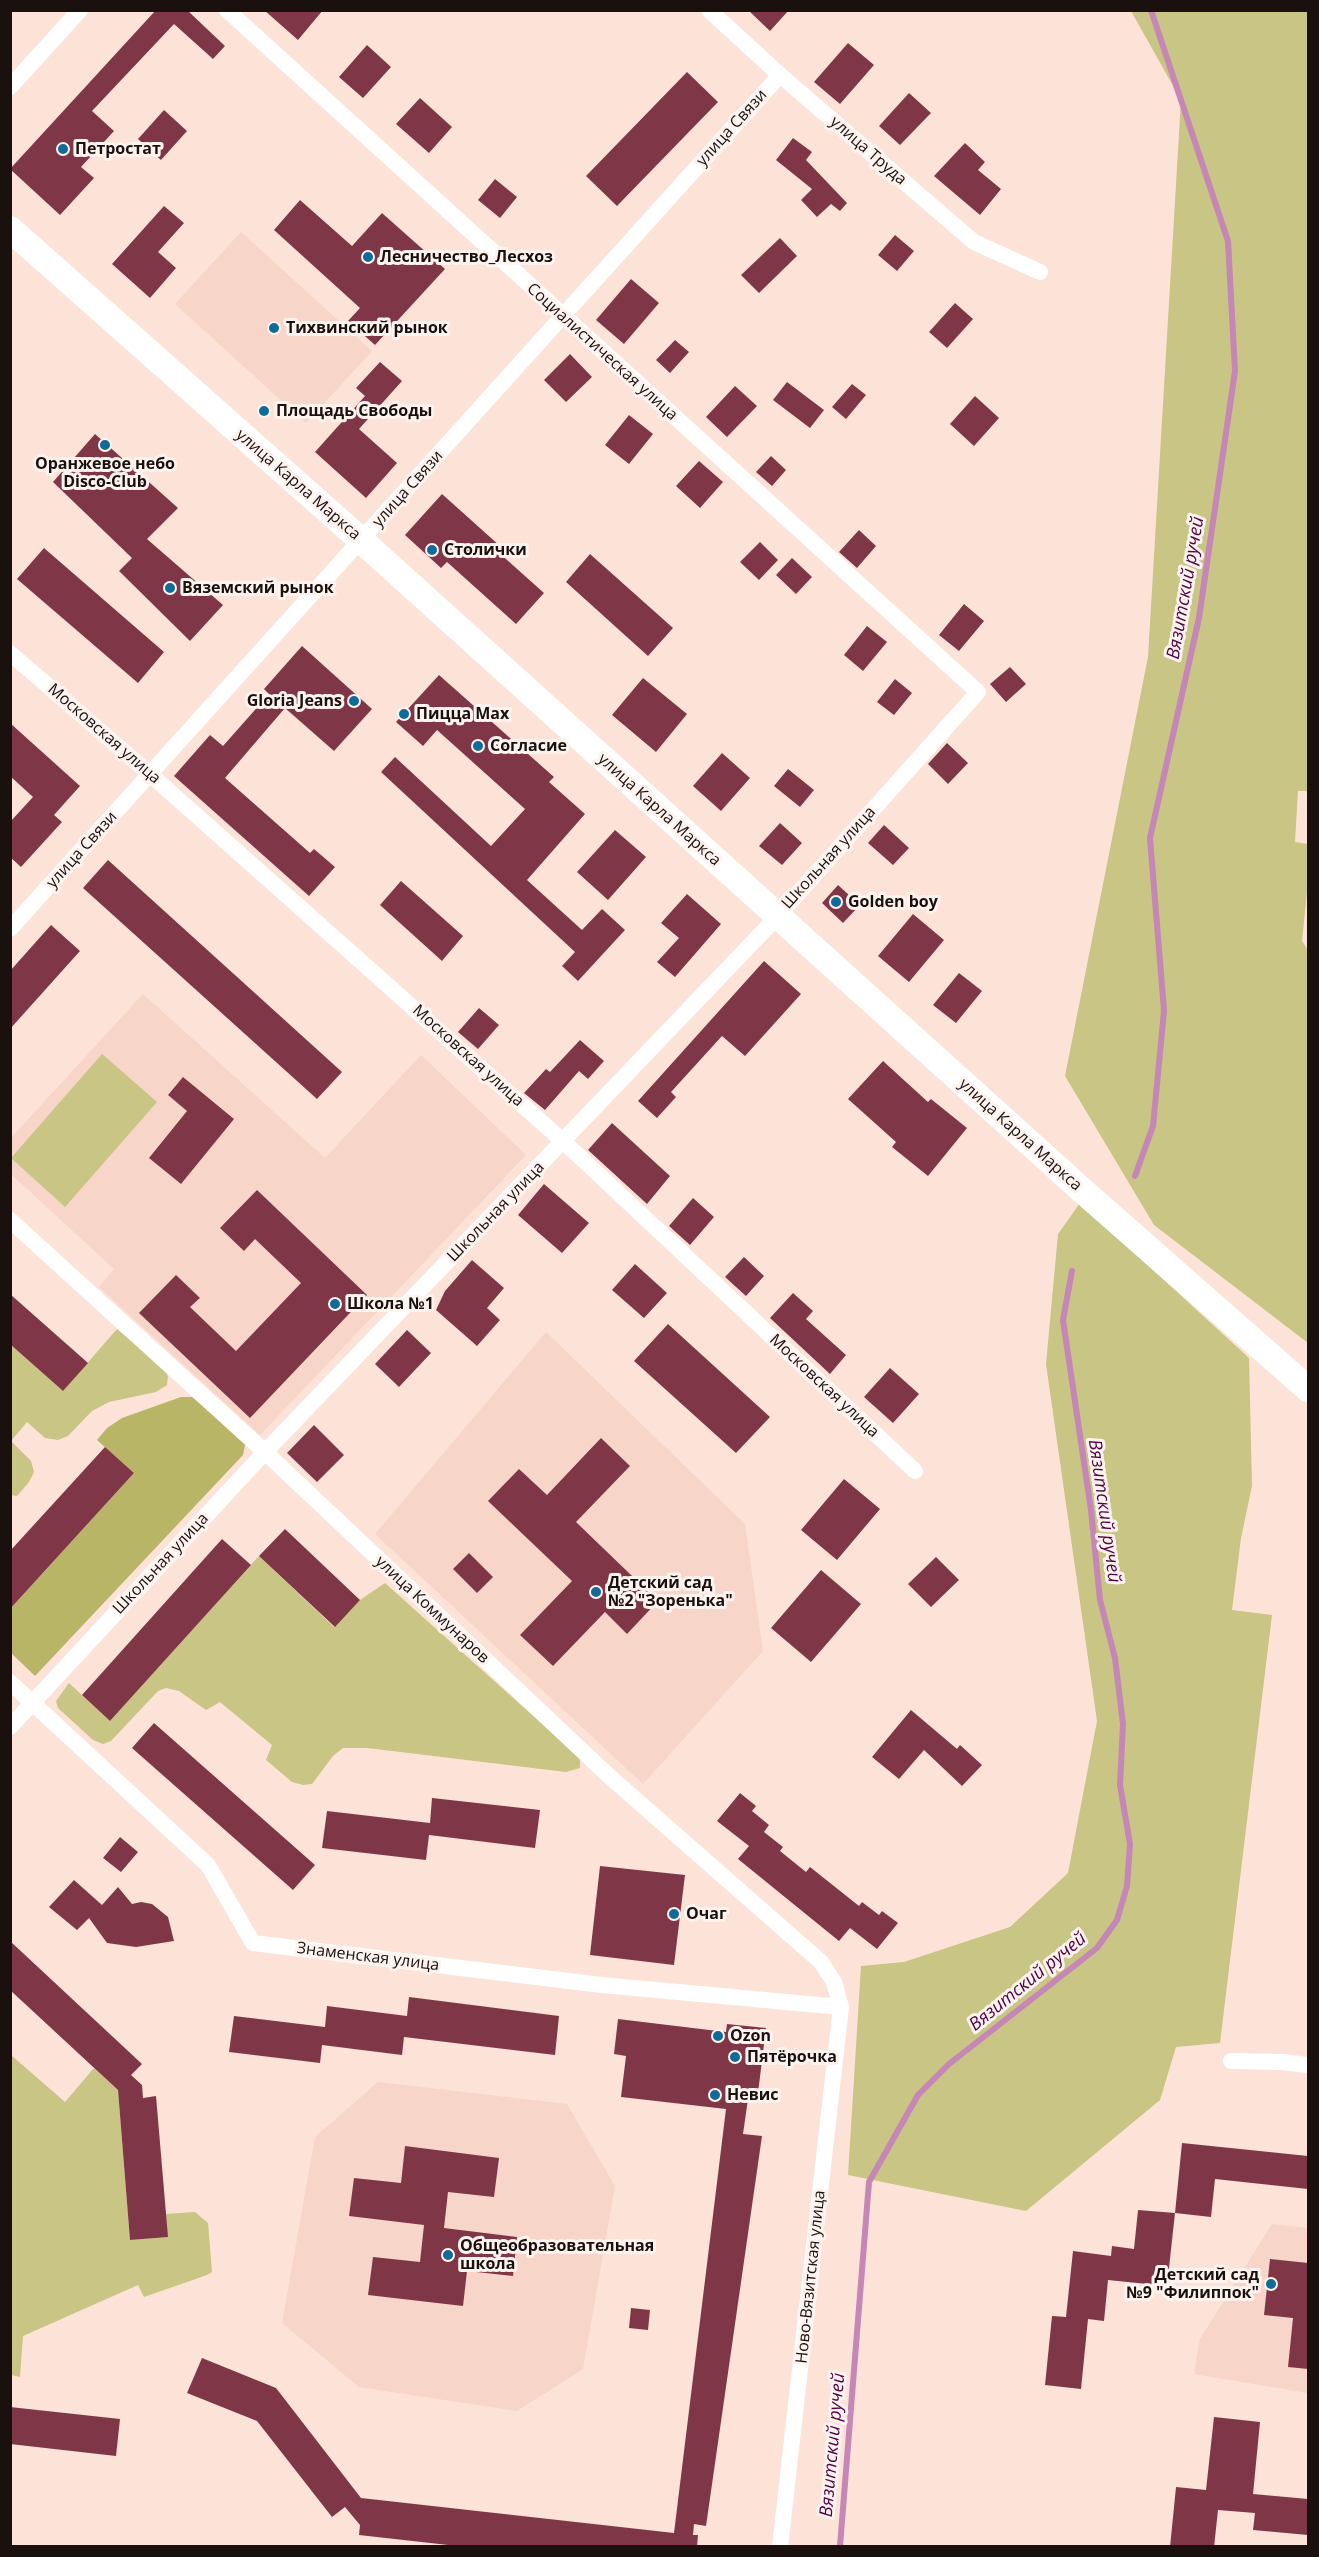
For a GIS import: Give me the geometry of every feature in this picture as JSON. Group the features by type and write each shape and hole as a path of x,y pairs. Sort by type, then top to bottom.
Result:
{"main road":[{"name":"улица Карла Маркса","path":"10,230 362,541 777,917 1308,1389"}],"street":[{"path":"10,87 80,10"},
{"name":"Социалистическая улица","path":"227,10 978,692"},
{"name":"улица Труда","path":"709,10 780,75 974,242 1040,272"},
{"name":"улица Связи","path":"10,929 780,75"},
{"name":"Московская улица","path":"10,652 564,1142 915,1471"},
{"name":"Школьная улица","path":"10,1727 265,1452 777,917 978,692"},
{"name":"улица Коммунаров","path":"10,1220 265,1452 609,1776 821,1962 834,1982 841,2007"},
{"name":"Знаменская улица","path":"10,1682 208,1865 253,1943 602,1985 841,2007"},
{"name":"Ново-Вязитская улица","path":"780,2547 841,2007"},
{"path":"1232,2061 1308,2065"}],"shaded area":[{"path":"1131,11 1308,11 1308,791 1298,791 1295,842 1308,844 1308,892 1302,941 1308,950 1308,1343 1154,1225 1065,1076 1148,657 1181,100"},
{"name":"Тихвинский рынок","path":"241,232 372,351 306,423 175,304"},
{"path":"143,994 325,1158 421,1055 526,1155 260,1435 99,1287 114,1269 11,1174 10,1139"},
{"path":"102,1054 157,1102 65,1207 11,1158"},
{"path":"1080,1203 1249,1358 1252,1486 1241,1538 1232,1610 1272,1615 1220,2043 1176,2047 1160,2100 1026,2211 848,2175 861,1966 904,1962 1010,1927 1068,1873 1097,1721 1046,1364 1058,1234"},
{"path":"117,1329 164,1368 168,1376 167,1385 156,1392 109,1402 92,1411 68,1436 58,1440 45,1438 27,1422 11,1441 11,1344 63,1391"},
{"name":"Детский сад №2 \"Зоренька\"","path":"546,1332 745,1524 763,1651 643,1784 375,1534"},
{"path":"181,1397 192,1397 242,1437 245,1445 243,1455 35,1676 11,1653 10,1609 134,1473 97,1440 107,1428 122,1418"},
{"path":"11,1441 31,1461 34,1472 17,1496 11,1495"},
{"path":"259,1556 334,1627 360,1600 385,1583 580,1758 580,1768 566,1772 367,1748 343,1748 333,1756 312,1784 303,1785 292,1782 266,1760 272,1745 220,1702 206,1710 179,1691 166,1688 158,1691 111,1741 103,1744 93,1740 58,1708 56,1701 69,1683 110,1721"},
{"path":"11,2055 65,2102 94,2068 118,2090 130,2240 167,2237 166,2214 195,2212 208,2223 212,2272 144,2297 138,2285 23,2336 20,2377 11,2375"},
{"name":"Общеобразовательная школа","path":"378,2082 567,2104 615,2186 583,2369 517,2411 359,2387 282,2323 315,2137"},
{"name":"Детский сад №9 \"Филиппок\"","path":"1272,2224 1308,2228 1308,2393 1194,2374 1200,2339"}],"building":[{"name":"Петростат","path":"156,10 187,10 225,46 213,59 174,24 92,111 114,131 81,167 94,178 60,215 10,169"},
{"path":"264,10 323,10 298,40"},
{"path":"748,10 789,10 770,31"},
{"path":"848,43 874,65 840,104 814,82"},
{"path":"367,45 391,67 363,98 339,77"},
{"path":"687,72 718,102 617,206 586,176"},
{"path":"909,93 931,113 900,145 879,126"},
{"path":"420,98 452,127 429,153 396,124"},
{"path":"164,110 187,131 161,160 138,139"},
{"path":"793,138 812,152 806,160 847,203 840,211 831,204 817,217 801,200 812,189 776,160"},
{"path":"965,143 985,162 978,170 1001,189 980,215 934,176"},
{"path":"495,179 517,197 500,218 478,200"},
{"name":"Лесничество_Лесхоз","path":"300,200 352,246 382,213 445,269 375,345 348,321 360,308 274,230"},
{"path":"164,206 184,223 158,252 176,268 150,298 112,264"},
{"path":"895,235 914,251 897,271 878,255"},
{"path":"780,238 797,256 759,293 741,275"},
{"path":"631,279 659,303 624,344 596,320"},
{"path":"955,303 973,319 947,348 929,332"},
{"path":"675,340 689,352 670,373 656,360"},
{"path":"570,354 592,377 566,402 544,380"},
{"path":"380,362 402,381 359,429 397,463 366,498 315,452 365,396 356,388"},
{"path":"787,382 824,410 810,428 773,400"},
{"path":"852,384 866,395 846,419 832,407"},
{"path":"735,386 757,406 727,437 706,417"},
{"path":"975,396 999,418 974,446 950,424"},
{"path":"629,415 653,434 629,464 605,445"},
{"path":"95,434 178,508 147,539 223,605 190,641 119,571 132,558 53,482"},
{"path":"771,456 786,470 772,486 756,472"},
{"path":"699,461 723,482 700,508 676,486"},
{"path":"442,494 500,546 497,551 544,593 516,624 447,562 441,568 405,535"},
{"path":"859,530 876,546 857,568 839,552"},
{"path":"760,542 778,560 759,580 740,562"},
{"path":"44,548 164,652 138,683 17,579"},
{"path":"590,554 673,628 648,656 566,582"},
{"path":"792,558 812,577 796,594 776,575"},
{"path":"964,604 984,621 959,651 939,635"},
{"path":"867,626 887,642 863,671 844,655"},
{"path":"302,646 372,709 334,751 285,708 225,778 310,853 314,849 335,867 309,896 174,776 210,735 223,746 269,694 264,689"},
{"path":"1010,667 1026,684 1006,702 990,684"},
{"path":"439,675 554,777 549,782 585,814 527,880 582,930 602,909 625,930 578,981 562,966 575,952 381,772 395,757 491,846 525,809 437,730 423,746 396,722"},
{"path":"643,678 687,714 656,752 612,715"},
{"path":"895,679 912,693 894,715 877,702"},
{"path":"10,723 80,786 54,815 62,822 21,867 10,857 10,822 33,797 10,776"},
{"path":"947,743 968,763 948,784 928,764"},
{"path":"722,753 750,778 721,811 693,786"},
{"path":"788,769 814,790 800,807 774,786"},
{"path":"780,823 802,843 782,865 759,846"},
{"path":"884,825 909,848 893,865 868,843"},
{"path":"615,830 646,857 608,900 577,872"},
{"path":"108,860 342,1072 317,1099 83,888"},
{"path":"401,881 463,936 442,961 380,905"},
{"path":"838,885 860,905 843,923 822,903"},
{"path":"687,894 721,924 675,977 657,962 679,938 661,923"},
{"path":"913,914 944,940 909,982 878,956"},
{"path":"51,925 80,951 10,1029 10,971"},
{"path":"764,961 801,994 745,1056 722,1036 671,1092 676,1097 657,1118 638,1101"},
{"path":"959,973 982,991 956,1023 933,1005"},
{"path":"479,1008 499,1025 478,1049 458,1032"},
{"path":"580,1040 604,1061 588,1079 579,1071 545,1110 524,1093 546,1069 550,1072"},
{"path":"883,1061 928,1102 931,1099 967,1128 928,1176 892,1147 896,1142 848,1099"},
{"path":"183,1077 234,1119 181,1184 149,1158 187,1111 168,1095"},
{"path":"612,1123 670,1176 647,1204 588,1150"},
{"path":"544,1184 589,1223 562,1253 518,1215"},
{"name":"Школа №1","path":"257,1190 367,1295 250,1418 139,1313 176,1275 200,1298 190,1307 236,1351 301,1283 255,1239 244,1251 220,1228"},
{"path":"693,1198 714,1217 690,1245 669,1226"},
{"path":"744,1257 764,1276 746,1296 725,1277"},
{"path":"472,1260 504,1288 487,1308 500,1320 477,1346 436,1310 445,1291"},
{"path":"635,1264 667,1293 644,1318 612,1290"},
{"path":"793,1293 813,1311 806,1319 846,1355 830,1374 770,1318"},
{"path":"10,1294 88,1363 63,1391 10,1344"},
{"path":"668,1324 770,1417 736,1453 634,1361"},
{"path":"407,1330 431,1353 399,1387 375,1364"},
{"path":"890,1368 919,1394 893,1423 864,1397"},
{"path":"314,1425 344,1455 317,1482 287,1453"},
{"path":"601,1438 630,1466 576,1522 658,1601 627,1634 605,1612 553,1666 520,1635 572,1581 488,1501 519,1469 547,1495"},
{"path":"105,1447 134,1473 10,1609 10,1551"},
{"path":"844,1479 880,1509 837,1560 801,1530"},
{"path":"285,1529 360,1600 335,1627 259,1556"},
{"path":"222,1539 251,1565 110,1721 82,1695"},
{"path":"469,1553 493,1577 477,1593 453,1569"},
{"path":"936,1557 959,1580 931,1607 908,1584"},
{"path":"821,1570 861,1604 811,1662 771,1628"},
{"path":"911,1710 957,1749 960,1745 982,1765 962,1786 924,1750 899,1779 872,1757"},
{"path":"154,1723 315,1865 293,1890 132,1748"},
{"path":"740,1793 756,1806 752,1811 769,1825 764,1832 783,1847 780,1851 806,1872 810,1867 859,1906 862,1902 879,1915 882,1911 898,1923 877,1949 850,1928 839,1941 738,1859 749,1846 717,1821"},
{"path":"432,1798 540,1810 535,1848 429,1835 426,1860 322,1848 327,1811 430,1823"},
{"path":"120,1837 138,1852 121,1872 103,1858"},
{"path":"600,1866 685,1875 674,1965 590,1955"},
{"path":"74,1880 102,1905 118,1887 132,1904 141,1902 152,1904 168,1917 174,1941 136,1947 107,1943 89,1918 77,1930 49,1907"},
{"path":"10,1941 142,2064 131,2075 142,2085 143,2098 156,2096 168,2237 130,2240 118,2090 10,1990"},
{"path":"409,1997 559,2016 555,2055 404,2037 402,2055 322,2045 320,2063 229,2052 234,2016 325,2027 327,2006 407,2016"},
{"path":"618,2019 726,2032 727,2024 766,2028 758,2093 749,2092 743,2134 762,2136 706,2526 694,2524 693,2535 698,2535 697,2547 466,2547 359,2535 360,2525 345,2507 332,2517 257,2421 187,2393 202,2358 276,2388 361,2498 674,2533 726,2109 621,2097 626,2056 614,2054"},
{"path":"1182,2143 1308,2156 1308,2189 1215,2179 1211,2217 1175,2213"},
{"path":"405,2146 499,2158 494,2197 448,2192 444,2228 517,2237 513,2276 467,2271 463,2306 368,2295 373,2257 420,2262 424,2225 349,2216 354,2178 401,2183"},
{"path":"1138,2210 1175,2213 1167,2286 1108,2280 1104,2321 1088,2319 1081,2389 1045,2385 1052,2316 1066,2317 1073,2251 1111,2256 1112,2246 1134,2249"},
{"path":"1270,2259 1308,2263 1308,2369 1288,2367 1293,2318 1264,2315"},
{"path":"631,2308 650,2310 648,2330 629,2328"},
{"path":"10,2407 120,2419 116,2456 10,2444"},
{"path":"1214,2417 1260,2422 1253,2494 1308,2499 1308,2535 1253,2530 1255,2513 1218,2510 1214,2547 1170,2547 1176,2487 1206,2490"}],"waterway":[{"name":"Вязитский ручей","path":"1135,1176 1153,1126 1164,1011 1150,838 1199,618 1235,371 1228,241 1151,10"},
{"name":"Вязитский ручей","path":"840,2546 869,2182 918,2095 949,2064 1097,1948 1117,1920 1127,1886 1130,1844 1120,1785 1123,1724 1115,1658 1100,1600 1091,1510 1063,1320 1072,1271"}],"place":[{"name":"Петростат","path":"63,149"},
{"name":"Лесничество_Лесхоз","path":"368,257"},
{"name":"Тихвинский рынок","path":"274,328"},
{"name":"Площадь Свободы","path":"264,411"},
{"name":"Оранжевое небо Disco-Club","path":"105,445"},
{"name":"Столички","path":"432,550"},
{"name":"Вяземский рынок","path":"170,588"},
{"name":"Gloria Jeans","path":"354,701"},
{"name":"Пицца Max","path":"404,714"},
{"name":"Согласие","path":"478,746"},
{"name":"Golden boy","path":"836,902"},
{"name":"Школа №1","path":"335,1304"},
{"name":"Детский сад №2 \"Зоренька\"","path":"596,1592"},
{"name":"Очаг","path":"674,1914"},
{"name":"Ozon","path":"718,2036"},
{"name":"Пятёрочка","path":"735,2057"},
{"name":"Невис","path":"715,2095"},
{"name":"Общеобразовательная школа","path":"448,2255"},
{"name":"Детский сад №9 \"Филиппок\"","path":"1271,2284"}]}
